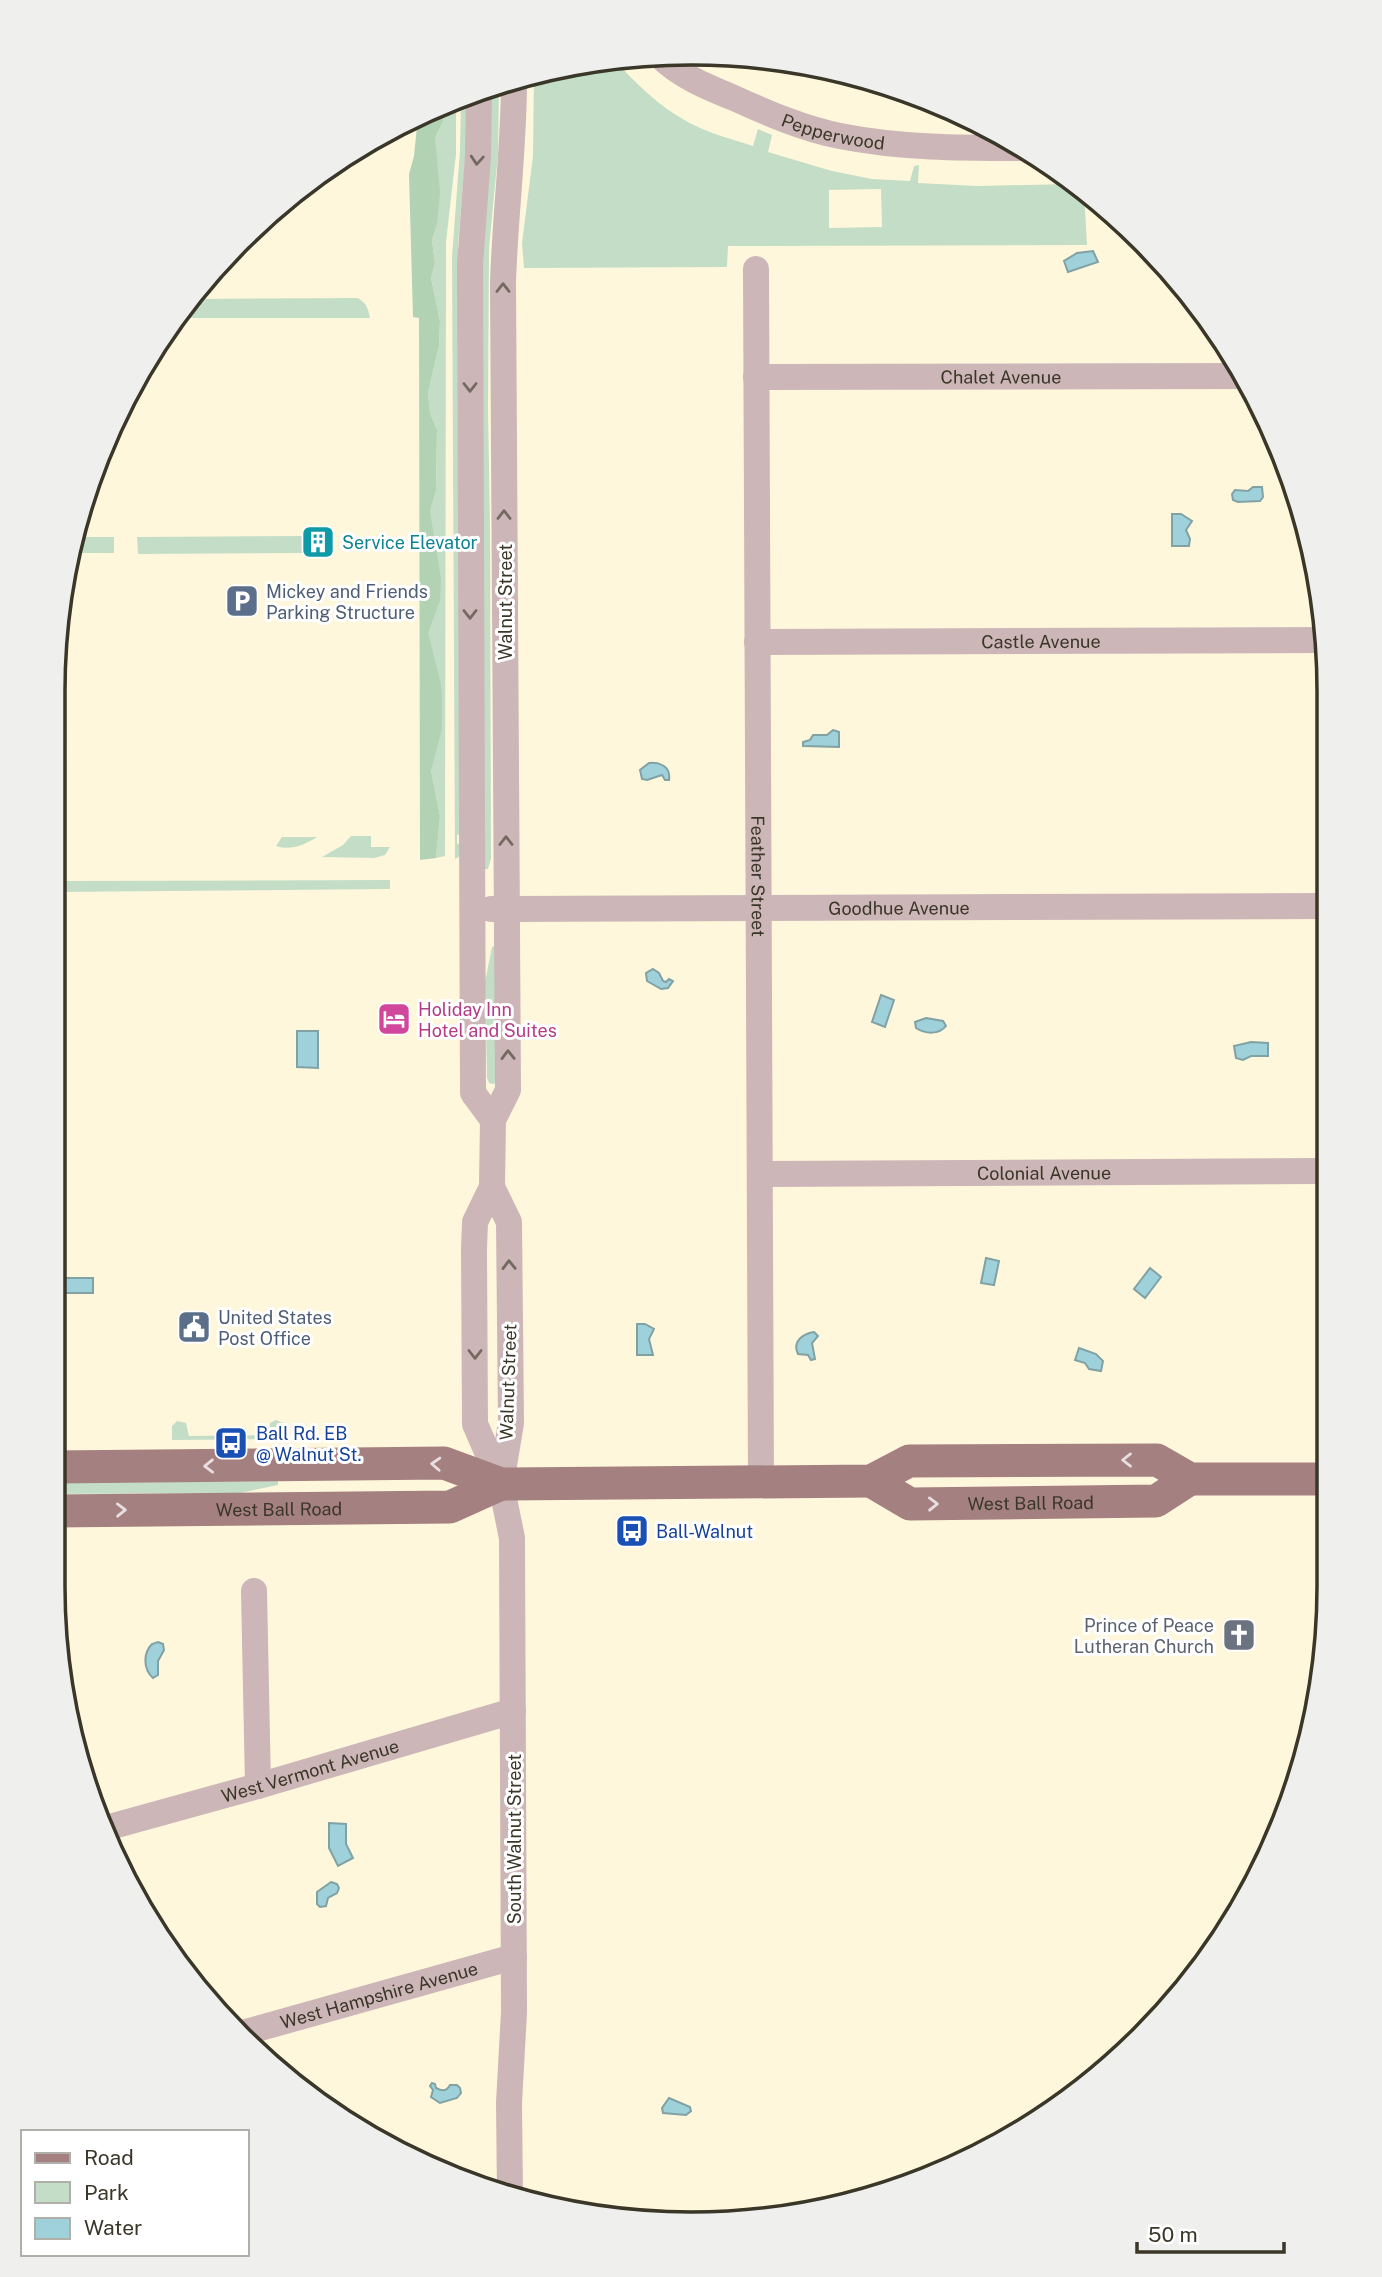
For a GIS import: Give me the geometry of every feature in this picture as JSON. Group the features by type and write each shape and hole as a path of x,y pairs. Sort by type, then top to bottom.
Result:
{"main road":[{"name":"West Ball Road","path":"65,1467 444,1463 501,1484 871,1481 909,1461 1157,1460 1190,1479 1317,1479"},
{"name":"West Ball Road","path":"65,1511 450,1507 501,1484"}],"street":[{"name":"Pepperwood","path":"670,66 753,107 841,136 932,148 1002,148"},
{"name":"Walnut Street","path":"501,1484 475,1424 475,1222 492,1187 493,1120 508,1090 502,283 512,161 514,91"},
{"name":"Walnut Street","path":"478,102 478,156 470,264 473,1093 493,1120"},
{"name":"Feather Street","path":"756,269 761,1482"},
{"name":"Chalet Avenue","path":"756,377 1232,376"},
{"name":"Castle Avenue","path":"757,642 1315,640"},
{"name":"Goodhue Avenue","path":"472,909 1317,906"},
{"name":"Colonial Avenue","path":"760,1174 1317,1171"},
{"name":"Walnut Street","path":"492,1187 509,1222 511,1423 501,1484"},
{"name":"South Walnut Street","path":"501,1484 512,1538 514,2011 509,2103 510,2185"},
{"path":"254,1591 258,1786"},
{"name":"West Vermont Avenue","path":"112,1826 513,1711"},
{"name":"West Hampshire Avenue","path":"250,2031 514,1957"}],"green space":[{"path":"623,69 658,102 700,128 753,146 758,129 772,135 768,152 832,171 872,179 910,181 914,166 919,165 918,183 977,186 1059,184 1085,204 1087,245 728,246 727,267 524,268 522,243 533,156 534,85","holes":["881,189 882,227 829,228 829,190"]},
{"path":"499,95 498,154 489,248 491,858 488,869 483,869 479,231 488,99"},
{"path":"469,106 458,244 463,833 457,835 457,844 462,843 462,855 455,859 452,257 461,108"},
{"path":"456,110 456,154 446,242 445,856 436,858 440,816 431,770 428,633 430,512 436,491 437,430 430,413 428,393 439,346 440,321 431,278 435,263 432,240 437,225 435,138 444,115"},
{"path":"444,115 435,138 440,192 437,225 432,240 435,263 431,278 440,321 439,346 428,393 430,413 437,430 436,491 430,512 441,579 440,600 428,633 442,698 442,729 431,770 440,816 436,858 420,860 419,318 413,317 409,174 417,128"},
{"path":"357,298 363,301 370,318 188,318 203,299"},
{"path":"311,536 311,553 138,554 137,537"},
{"path":"84,537 114,537 114,553 81,553"},
{"path":"351,836 371,836 371,847 390,847 385,855 374,858 322,857 343,845"},
{"path":"282,837 317,837 302,845 287,848 276,846"},
{"path":"390,880 390,889 65,892 65,881"},
{"path":"496,945 498,1082 493,1084 489,1083 487,1078 485,982 492,947"},
{"path":"276,1420 283,1423 285,1439 172,1440 172,1426 177,1421 186,1423 189,1436 269,1435 270,1423"},
{"path":"278,1481 278,1485 240,1493 65,1494 65,1483"}],"water":[{"path":"1093,251 1098,262 1068,272 1064,261 1077,253"},
{"path":"1253,487 1262,487 1263,497 1260,501 1233,500 1232,494 1235,490 1248,491"},
{"path":"1172,514 1181,514 1192,521 1186,530 1190,539 1189,546 1172,546"},
{"path":"833,730 839,732 839,747 803,746 803,742 810,740 813,735 827,735"},
{"path":"649,763 664,766 669,780 665,780 662,775 642,779 640,770"},
{"path":"653,969 663,981 673,981 668,988 661,989 647,981 646,973"},
{"path":"881,995 894,1000 885,1027 872,1022"},
{"path":"926,1018 943,1021 946,1026 932,1033 916,1028 915,1022"},
{"path":"297,1031 318,1031 318,1068 297,1067"},
{"path":"1251,1042 1268,1043 1268,1056 1251,1056 1243,1060 1236,1058 1234,1046"},
{"path":"986,1258 999,1261 994,1285 981,1283"},
{"path":"1150,1268 1161,1277 1145,1298 1134,1289"},
{"path":"65,1278 93,1278 93,1293 65,1293"},
{"path":"637,1324 645,1324 654,1329 649,1339 653,1355 637,1355"},
{"path":"814,1332 818,1336 812,1343 815,1359 811,1360 808,1355 798,1354 796,1346 802,1337"},
{"path":"1079,1348 1096,1354 1103,1361 1101,1371 1089,1369 1085,1363 1075,1360"},
{"path":"152,1644 163,1644 164,1650 158,1661 158,1675 153,1678 147,1670 146,1656"},
{"path":"329,1823 346,1824 346,1844 353,1858 338,1866 329,1848"},
{"path":"331,1882 337,1884 337,1893 328,1898 326,1906 320,1907 317,1904 317,1892"},
{"path":"432,2083 442,2090 450,2085 457,2085 461,2093 457,2098 440,2103 431,2097"},
{"path":"669,2098 690,2107 691,2111 686,2115 663,2113 662,2108"}],"place":[{"name":"Service Elevator","path":"318,542"},
{"name":"Mickey and Friends Parking Structure","path":"242,601"},
{"name":"Holiday Inn Hotel and Suites","path":"394,1019"},
{"name":"United States Post Office","path":"194,1327"},
{"name":"Ball Rd. EB @ Walnut St.","path":"231,1443"},
{"name":"Ball-Walnut","path":"632,1531"},
{"name":"Prince of Peace Lutheran Church","path":"1239,1635"}]}
